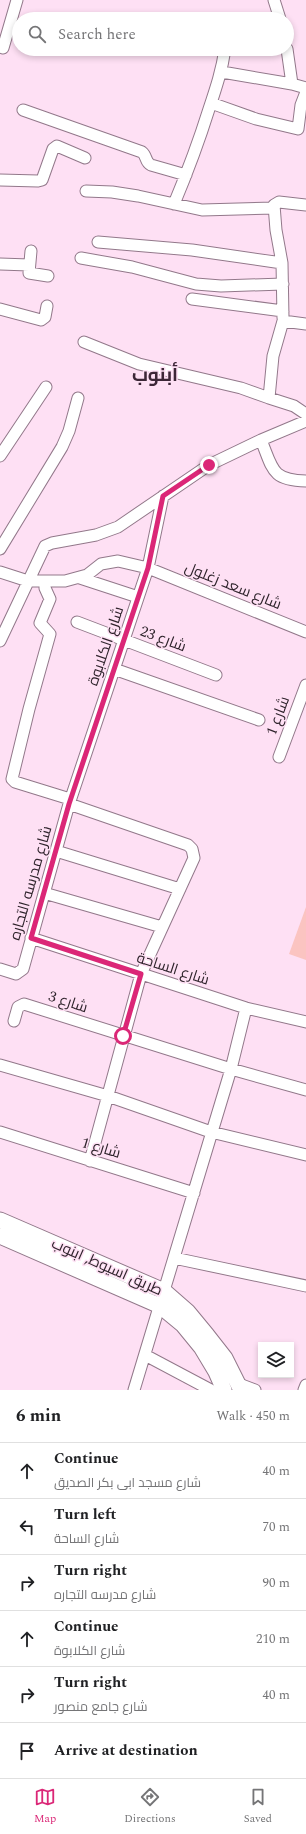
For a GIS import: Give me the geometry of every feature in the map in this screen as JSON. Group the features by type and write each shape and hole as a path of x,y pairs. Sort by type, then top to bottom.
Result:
{"main road":[{"name":"طريق اسيوط, ابنوب","path":"0,1220 164,1291 188,1312 208,1335 225,1358 240,1387"},
{"name":"طريق اسيوط, ابنوب","path":"0,1236 160,1306 183,1325 202,1347 224,1390"}],"street":[{"path":"14,12 17,0"},
{"path":"274,0 278,12"},
{"path":"3,48 12,17"},
{"path":"174,204 198,144 222,72 224,56"},
{"path":"288,56 292,84"},
{"path":"222,72 292,84 306,88"},
{"path":"211,103 256,119 302,130 301,105 306,92"},
{"path":"23,110 142,152 146,155 149,164 186,174"},
{"path":"0,180 40,181 44,178 53,149 57,146 85,158"},
{"path":"86,191 112,192 202,210 274,208"},
{"path":"269,398 273,356 283,316 282,262 276,230 274,208 275,204 279,202 306,205"},
{"path":"98,242 192,250 282,262"},
{"path":"31,251 29,265 30,274 48,276"},
{"path":"81,258 138,268 196,284 221,286 283,284"},
{"path":"0,264 29,265"},
{"path":"192,299 283,316 306,324"},
{"path":"0,309 41,320 45,317 47,306"},
{"path":"84,342 139,364 234,386 297,407 306,414"},
{"path":"0,456 46,387"},
{"path":"0,549 62,447 69,431 78,398"},
{"path":"0,642 46,546 52,543 96,535 111,530 209,465 261,440 306,421"},
{"path":"261,440 270,462 278,475 288,481 306,482"},
{"name":"شارع الكلابوة","path":"70,802 148,568 163,496"},
{"name":"شارع سعد زغلول","path":"80,578 87,575 101,564 110,562 118,561 148,568 306,632"},
{"path":"0,572 28,582 45,582 80,578 138,597"},
{"path":"45,582 45,588 50,599 40,623 50,634 29,709 12,779 14,782 188,845 192,849 194,858 141,974 90,1160"},
{"name":"شارع 23","path":"78,622 216,675"},
{"path":"114,669 258,720"},
{"name":"شارع 1","path":"279,757 306,685"},
{"name":"شارع مدرسه التجاره","path":"0,969 16,974 21,972 70,802"},
{"path":"56,851 180,889"},
{"path":"44,894 162,927"},
{"name":"شارع الساحة","path":"31,938 246,1008 306,1022"},
{"name":"شارع 3","path":"14,1021 18,1007 24,1004 231,1070 306,1090"},
{"path":"134,1390 231,1070 246,1008"},
{"path":"0,1065 108,1096 211,1132 306,1155"},
{"name":"شارع 1","path":"0,1132 194,1193"},
{"path":"174,1258 306,1286"},
{"path":"145,1355 211,1390"},
{"path":"304,1390 306,1385"},
{"path":"240,1387 255,1390"}],"shaded area":[{"path":"306,907 306,960 289,954"}],"district":[{"name":"أبنوب","path":"155,375"}],"route":[{"path":"123,1036 141,974 31,938 69,804 148,568 163,496 209,465"}]}
